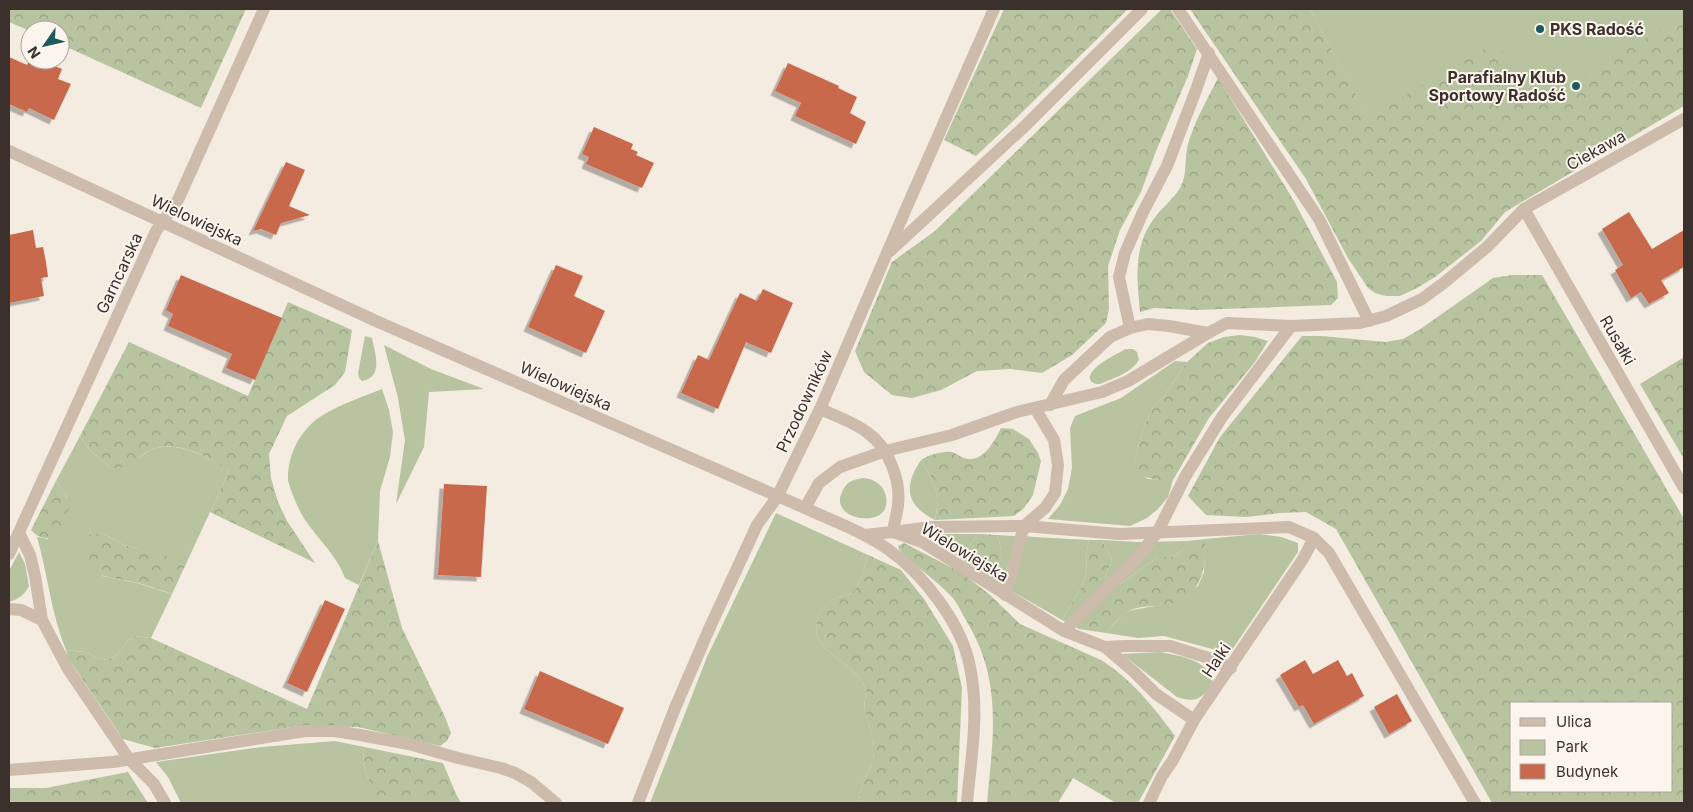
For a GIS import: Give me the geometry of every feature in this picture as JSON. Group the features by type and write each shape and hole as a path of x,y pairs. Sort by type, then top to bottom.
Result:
{"street":[{"name":"Garncarska","path":"9,554 152,240 178,200 264,9"},
{"name":"Przodowników","path":"638,803 675,708 710,627 757,525 777,496 820,409 994,9"},
{"path":"886,254 1026,125 1142,9"},
{"path":"1178,9 1319,219 1369,321"},
{"path":"1130,328 1119,277 1125,253 1143,212 1167,166 1209,53"},
{"name":"Ciekawa","path":"804,508 818,483 840,467 885,451 952,435 1018,412 1102,392 1128,381 1227,323 1291,326 1360,323 1386,316 1422,299 1445,282 1487,247 1524,209 1684,119"},
{"name":"Wielowiejska","path":"9,151 363,315 865,535 893,532 922,542 1064,631 1105,648 1133,671 1156,694 1194,720"},
{"name":"Rusałki","path":"1524,209 1684,488"},
{"path":"1050,405 1064,380 1110,337 1130,328 1148,324 1208,333"},
{"path":"1064,631 1135,560 1157,533 1184,477 1222,417 1291,326"},
{"path":"1005,595 1024,526 1045,508 1055,493 1058,465 1054,440 1035,408"},
{"path":"820,409 854,424 870,434 885,451 897,481 898,504 893,532 931,527 1024,526 1119,534 1289,527 1314,538 1329,553 1475,803"},
{"path":"19,533 30,555 36,576 42,620 68,669 129,759 154,784 165,803"},
{"path":"865,535 888,549 907,564 947,611 961,641 970,666 974,712 968,803"},
{"name":"Halki","path":"1149,803 1194,720 1303,559 1314,538"},
{"path":"9,609 21,610 42,620"},
{"name":"Wielowiejska","path":"1105,648 1170,646 1212,659 1231,668"},
{"path":"9,770 113,762 306,731 334,731 409,744 502,768 531,782 556,803"}],"green space":[{"path":"9,9 246,9 201,108 70,49 70,20 20,20 20,27 9,22"},
{"path":"1004,9 1128,9 976,156 944,140"},
{"path":"1162,9 1170,9 1197,49 1141,192 1120,230 1108,266 1109,309 1106,323 1072,355 1042,373 1011,369 977,371 941,390 912,398 892,395 864,372 855,351 892,262 935,231"},
{"path":"1190,9 1310,9 1368,117 1497,42 1533,106 1684,15 1684,106 1505,212 1481,241 1435,277 1400,296 1386,296 1375,293 1368,288 1348,258 1306,179"},
{"name":"Parafialny Klub Sportowy Radość","path":"1310,9 1684,9 1684,106 1368,118"},
{"path":"1218,78 1294,201 1337,282 1338,298 1331,305 1196,310 1154,308 1140,312 1138,264 1142,242 1153,220 1180,188 1185,172 1187,149 1191,135"},
{"path":"1512,275 1542,275 1684,519 1684,803 1492,803 1336,529 1306,512 1246,517 1206,515 1188,496 1220,437 1302,336 1385,342 1403,339 1419,330 1493,278"},
{"path":"288,302 352,330 345,372 335,385 287,416 269,454 271,478 278,502 287,521 315,563 210,512 229,471 212,460 183,448 163,447 149,451 126,466 110,468 88,448 80,436 129,342 248,396"},
{"path":"1240,335 1268,341 1255,362 1209,418 1173,480 1159,480 1139,476 1134,462 1144,427 1152,409 1164,396 1187,362 1208,343 1224,337"},
{"path":"365,336 372,338 376,370 369,379 362,381 358,373"},
{"path":"384,345 431,369 484,389 429,392 424,447 396,504 405,440 398,398"},
{"path":"1126,349 1133,349 1137,352 1139,360 1136,365 1122,375 1100,384 1092,382 1090,379 1091,374 1098,366"},
{"path":"1684,357 1684,459 1640,384"},
{"path":"1175,361 1187,362 1164,396 1152,409 1144,427 1134,462 1147,479 1173,480 1168,497 1147,518 1130,526 1048,519 1060,505 1068,489 1072,468 1070,428 1075,416 1121,398"},
{"path":"382,389 389,410 393,432 390,457 380,491 378,541 359,585 345,578 331,553 302,515 288,480 288,471 297,443 315,420 337,407"},
{"path":"1001,428 1013,429 1029,439 1041,461 1033,495 1024,508 1014,516 935,520 937,496 930,475 921,460 928,456 947,452 966,459 980,456 989,448"},
{"path":"80,436 88,448 110,468 140,457 153,449 173,447 203,456 229,471 185,566 150,549 138,549 124,545 102,533 102,576 137,583 172,594 151,638 135,636 128,640 122,650 114,657 103,660 85,652 66,650 53,608 37,537 48,539 67,497 56,481"},
{"path":"921,460 930,475 937,496 935,520 918,508 910,494 912,479"},
{"path":"863,478 878,483 886,495 886,506 882,513 875,517 857,517 849,514 843,509 840,501 842,492 848,483"},
{"path":"56,481 67,498 67,516 60,531 54,536 47,538 39,536 31,530"},
{"path":"776,513 868,555 858,586 848,595 836,598 824,607 818,616 816,632 826,649 853,670 865,688 865,708 874,752 858,803 650,803 707,657"},
{"path":"102,533 124,545 138,549 150,548 185,566 172,594 138,583 105,576 96,573 90,568 86,560 85,550 89,535"},
{"path":"938,534 979,534 971,543 964,561 933,539"},
{"path":"979,534 997,535 1001,548 1000,563 989,578 964,561 971,543"},
{"path":"1259,534 1281,537 1298,543 1298,552 1232,650 1227,653 1164,636 1138,638 1106,633 1124,613 1167,604 1198,586 1204,572 1205,539"},
{"path":"997,535 1089,540 1086,556 1087,569 1081,588 1062,620 989,578 1000,563 1001,558 1001,548"},
{"path":"1205,539 1203,572 1194,589 1187,596 1166,605 1139,607 1129,610 1106,633 1079,629 1062,620 1081,588 1087,569 1086,556 1089,540 1102,540 1112,560 1105,577 1121,584 1157,557 1172,557 1185,547 1188,541"},
{"path":"1102,540 1137,542 1188,541 1178,554 1172,557 1157,557 1121,584 1105,577 1112,560"},
{"path":"378,541 402,628 451,733 447,741 440,746 358,727 299,726 155,748 123,739 68,658 66,650 85,652 103,660 114,657 122,650 128,640 135,636 151,638 307,709"},
{"path":"904,543 962,573 990,595 1020,624 1101,660 1112,667 1141,694 1175,736 1138,803 1116,803 1073,778 1058,803 987,803 993,710 986,666 978,644 956,602 900,551 898,546"},
{"path":"19,552 25,564 29,586 16,600 9,602 9,571"},
{"path":"868,555 901,570 924,599 953,646 962,688 957,803 858,803 874,752 865,708 865,688 853,670 826,649 816,632 818,616 824,607 836,598 848,595 858,586"},
{"path":"1161,652 1193,660 1200,664 1206,669 1213,683 1198,698 1189,700 1177,697 1122,654"},
{"path":"335,741 364,747 363,763 369,781 369,803 181,803 168,777 156,762 262,747"},
{"path":"364,747 443,763 461,803 369,803 369,781 363,763"},
{"path":"128,772 148,803 9,803 9,788 46,788"}],"building":[{"path":"9,57 20,62 20,70 62,70 58,79 71,84 54,120 29,108 27,112 9,104"},
{"path":"788,63 839,86 838,88 857,97 850,113 866,122 856,144 795,116 801,103 775,91"},
{"path":"594,127 633,144 631,149 638,152 636,155 654,163 642,188 586,164 589,157 582,154"},
{"path":"286,162 305,170 289,206 310,215 281,223 276,235 261,229 253,231"},
{"path":"1629,212 1652,249 1684,230 1684,267 1661,280 1669,293 1649,304 1641,292 1631,298 1615,270 1623,265 1602,229"},
{"path":"33,230 36,248 43,247 46,262 48,277 41,278 44,296 9,303 9,235"},
{"path":"556,265 583,276 574,296 605,311 586,353 528,327"},
{"path":"181,275 282,318 255,380 226,368 232,354 168,326 173,314 166,310"},
{"path":"763,289 793,303 771,353 746,342 718,409 681,393 698,355 709,360 740,293 757,301"},
{"path":"444,484 487,486 481,577 438,575"},
{"path":"325,600 345,609 307,692 287,683"},
{"path":"1305,660 1313,674 1338,660 1347,676 1352,673 1364,696 1314,724 1303,705 1299,707 1280,675"},
{"path":"540,671 624,708 608,744 524,709"},
{"path":"1397,694 1412,721 1389,734 1374,707"}],"place":[{"name":"PKS Radość","path":"1540,29"},
{"name":"Parafialny Klub Sportowy Radość","path":"1576,86"}]}
